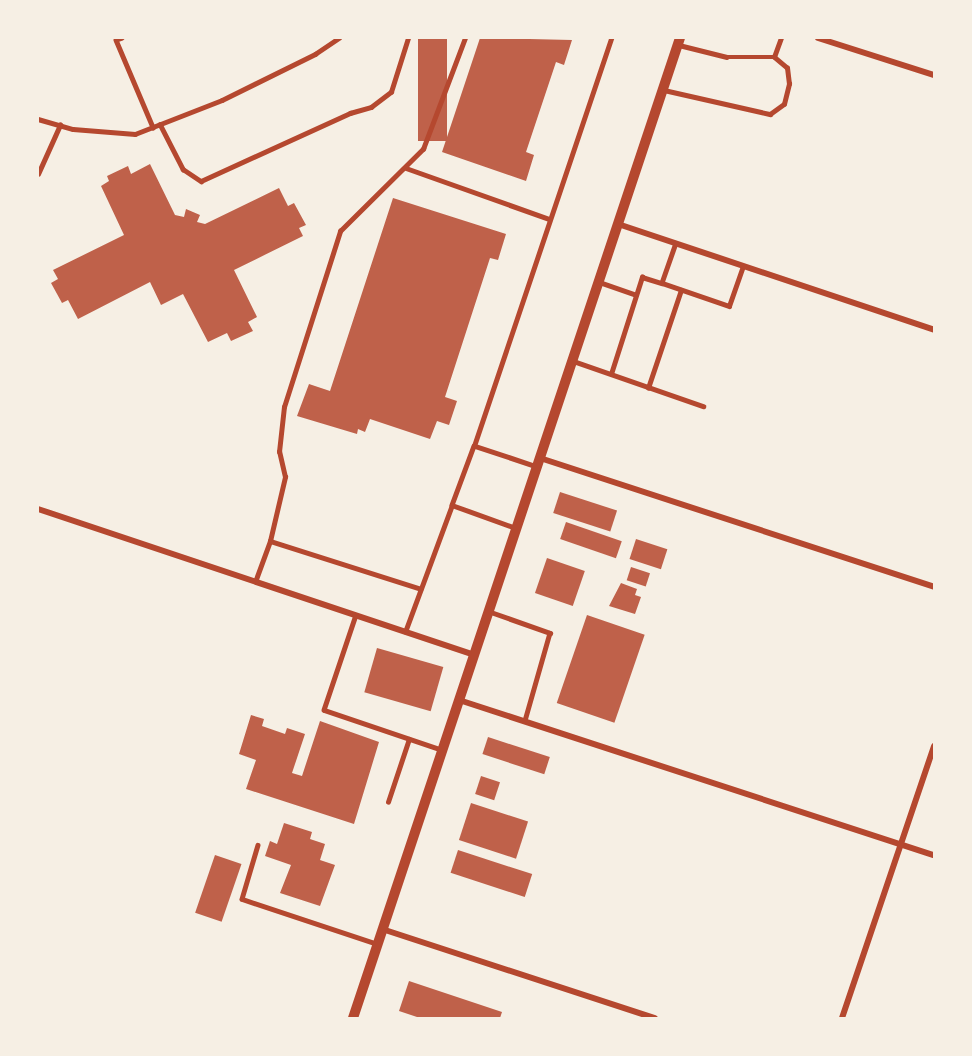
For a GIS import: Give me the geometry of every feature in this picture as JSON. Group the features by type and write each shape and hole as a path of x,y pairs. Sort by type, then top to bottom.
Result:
{"street":[{"path":"818,38 934,75"},
{"path":"353,1018 679,41"},
{"path":"618,224 934,330"},
{"path":"538,462 934,587"},
{"path":"38,509 474,655"},
{"path":"459,700 934,855"},
{"path":"842,1018 934,746"},
{"path":"382,929 655,1018"}],"lane":[{"path":"122,38 116,40 153,127"},
{"path":"38,119 60,125 135,134 232,95 315,54 339,38"},
{"path":"160,124 183,170 201,181 350,113 371,107 391,92 408,38"},
{"path":"255,582 270,542 285,477 279,452 284,407 340,231 423,149 465,38"},
{"path":"405,632 474,446 611,38"},
{"path":"774,57 781,38"},
{"path":"663,89 770,114 784,104 789,84 787,68 774,57 727,57 679,41"},
{"path":"38,174 60,125"},
{"path":"405,168 549,219"},
{"path":"662,283 676,243"},
{"path":"611,374 642,277 729,306 743,266"},
{"path":"599,282 636,295"},
{"path":"648,388 681,290"},
{"path":"572,360 703,406"},
{"path":"474,446 538,462"},
{"path":"452,505 516,528"},
{"path":"270,542 421,590"},
{"path":"488,611 550,633 552,638 525,721"},
{"path":"356,615 324,710 442,750"},
{"path":"388,802 409,739"},
{"path":"258,845 242,899 377,944"}],"building":[{"path":"418,38 447,38 447,141 418,141"},
{"path":"480,38 572,40 564,65 556,62 526,152 534,155 526,181 442,152"},
{"path":"150,164 175,215 184,217 186,209 200,215 197,222 205,224 279,188 288,206 294,203 306,225 299,228 303,236 234,270 257,317 248,322 253,331 231,341 227,333 208,342 183,294 161,305 150,282 78,319 68,300 62,303 51,283 58,279 53,270 124,235 101,186 109,181 107,176 128,166 131,174"},
{"path":"393,198 506,234 498,260 490,258 445,397 457,401 449,425 437,421 430,439 370,419 365,432 358,429 357,434 297,416 309,384 330,391"},
{"path":"560,492 617,511 610,531 553,513"},
{"path":"566,522 622,541 616,558 560,539"},
{"path":"636,539 667,549 661,569 630,559"},
{"path":"547,558 585,571 573,606 535,593"},
{"path":"631,567 650,573 646,586 627,580"},
{"path":"621,583 637,589 635,595 641,597 635,614 609,606"},
{"path":"587,615 645,635 614,723 557,703"},
{"path":"377,648 443,667 431,711 364,692"},
{"path":"251,715 264,719 262,726 285,734 287,728 305,734 292,773 302,776 320,721 379,742 354,824 246,789 256,760 239,754"},
{"path":"488,737 550,757 544,774 482,754"},
{"path":"481,776 500,782 494,800 475,794"},
{"path":"471,803 528,822 516,859 459,840"},
{"path":"284,823 312,832 310,839 325,844 320,860 335,865 320,906 280,893 291,865 265,856 270,841 277,844"},
{"path":"458,850 532,874 525,897 451,873"},
{"path":"215,855 241,864 222,922 195,913"},
{"path":"409,981 502,1012 500,1018 420,1018 399,1011"}]}
